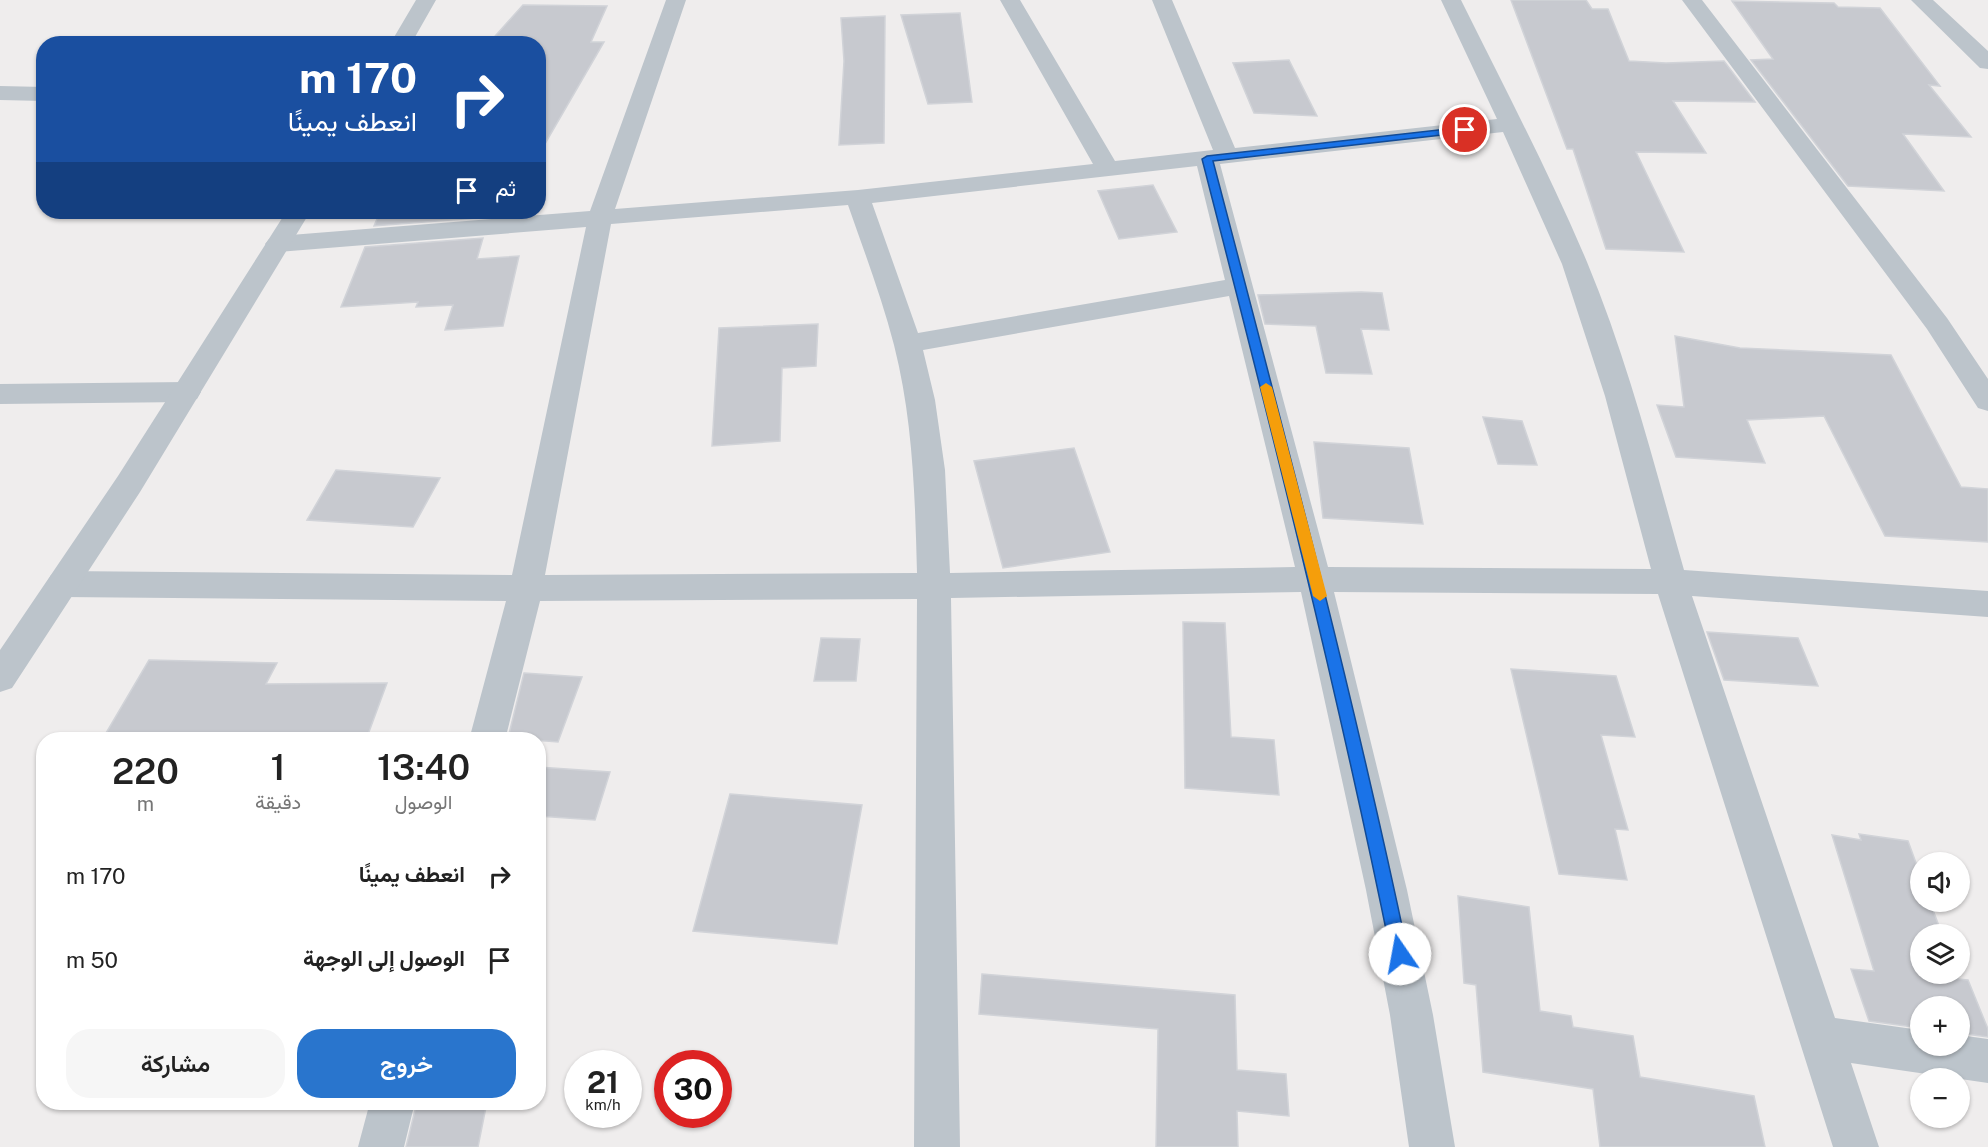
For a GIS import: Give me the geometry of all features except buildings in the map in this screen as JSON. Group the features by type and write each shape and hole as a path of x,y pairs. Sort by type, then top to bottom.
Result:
{"street":[{"path":"405,36 426,0"},
{"path":"489,732 526,588 600,218 676,0"},
{"path":"1010,0 1108,169"},
{"path":"1162,0 1217,157 1240,286 1316,579 1377,842 1404,976 1432,1147"},
{"path":"1451,0 1512,124 1575,264 1620,396 1671,582 1856,1147"},
{"path":"1692,0 1937,324 1988,400"},
{"path":"1921,0 1988,63"},
{"path":"0,93 36,94"},
{"path":"278,244 858,197 1512,124"},
{"path":"858,197 908,344 920,400 930,470 934,586 937,1147"},
{"path":"0,678 187,392 294,219"},
{"path":"908,344 1240,286"},
{"path":"0,394 187,392"},
{"path":"63,584 526,588 934,586 1316,579 1671,582 1988,604"},
{"path":"1819,1037 1988,1061"},
{"path":"381,1147 391,1110"}],"slow traffic":[{"path":"1266,387 1320,596"}],"route":[{"path":"1400,954 1377,842 1316,579 1207,159 1465,130"}]}
